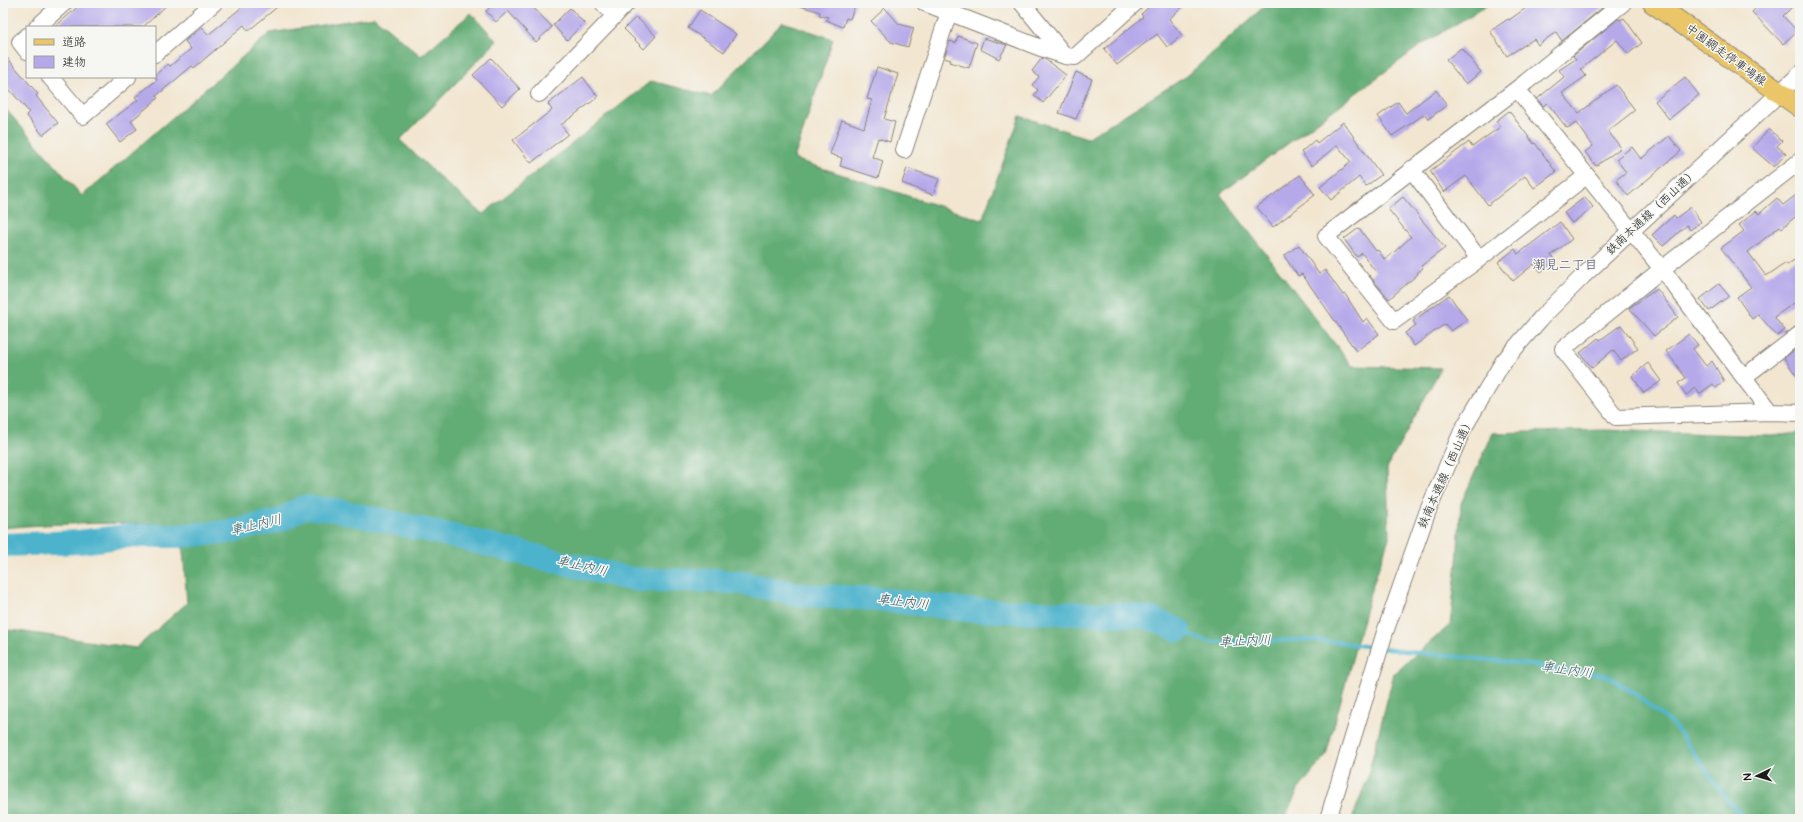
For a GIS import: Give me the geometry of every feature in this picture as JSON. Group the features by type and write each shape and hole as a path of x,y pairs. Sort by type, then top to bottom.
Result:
{"main road":[{"name":"中園網走停車場線","path":"1653,3 1800,107"}],"street":[{"path":"38,26 64,3"},
{"path":"156,53 214,3"},
{"path":"603,3 615,16"},
{"path":"540,94 627,3"},
{"path":"925,3 946,8 1041,48 1065,56 1075,57 1135,3"},
{"path":"1022,3 1065,56"},
{"path":"1586,176 1479,259 1394,321 1326,236 1411,169 1517,89 1622,3"},
{"path":"904,150 946,8"},
{"path":"26,37 20,42 26,50"},
{"name":"鉄南本通線（西山通）","path":"1328,819 1385,632 1427,513 1463,428 1503,362 1542,317 1583,276 1800,74"},
{"path":"51,78 83,116 127,78"},
{"path":"1517,89 1662,269 1770,412"},
{"path":"1800,161 1563,349 1616,417 1800,412"},
{"path":"1411,169 1479,259"},
{"path":"1744,377 1800,334"}],"green space":[{"path":"1268,3 1491,3 1421,45 1220,194 1352,366 1441,368 1387,468 1389,538 1370,593 1326,755 1298,790 1284,819 3,819 3,632 11,630 136,648 187,603 181,525 92,524 3,528 3,106 82,196 270,33 374,17 421,56 471,13 497,41 400,140 448,185 483,214 651,81 711,96 783,22 833,39 794,159 982,220 1020,116 1087,138 1187,76"},
{"path":"1604,430 1771,436 1800,433 1800,819 1352,819 1367,779 1394,673 1450,625 1457,562 1461,503 1493,433"}],"building":[{"path":"82,3 169,3 144,26 56,26"},
{"path":"247,3 282,3 248,31 244,25 194,68 192,66 156,96 158,98 131,121 137,129 120,142 106,124 138,100 135,97 157,80 156,74 168,64 170,66 191,49 185,41 202,27 208,35"},
{"path":"495,3 529,3 552,27 536,42 508,11 496,22 486,11"},
{"path":"801,3 856,3 850,19 846,18 843,27 826,20 828,17 819,15 820,12 800,6"},
{"path":"1154,3 1187,3 1169,19 1182,35 1167,47 1157,34 1117,65 1104,49 1143,17 1141,14"},
{"path":"1533,3 1596,3 1602,8 1562,41 1556,32 1538,45 1534,39 1507,56 1490,31"},
{"path":"1761,3 1796,3 1783,16 1797,31 1783,44 1752,12"},
{"path":"570,8 584,23 567,40 553,25"},
{"path":"885,8 899,24 914,28 908,47 891,42 871,21"},
{"path":"700,10 736,34 724,52 688,28"},
{"path":"636,17 656,36 644,49 624,29"},
{"path":"1624,18 1642,43 1628,54 1617,40 1581,69 1586,76 1562,93 1579,113 1616,85 1635,110 1608,131 1621,148 1596,166 1585,152 1593,146 1577,123 1567,128 1547,103 1543,106 1537,99 1564,77 1559,70 1576,59 1573,56 1618,19 1620,20"},
{"path":"958,36 977,43 969,68 950,62 951,60 944,58 950,41 956,43"},
{"path":"984,38 1007,45 999,59 980,49"},
{"path":"1461,48 1481,72 1466,84 1446,60"},
{"path":"3,53 38,94 36,96 58,123 43,135 26,115 29,112 3,82"},
{"path":"491,58 520,89 502,106 473,75"},
{"path":"1042,58 1066,75 1043,103 1034,95 1038,90 1032,85 1039,77 1032,71"},
{"path":"877,67 898,74 884,119 895,122 890,142 878,138 872,157 883,161 878,178 840,166 842,158 830,154 842,120 864,128 872,100 867,99"},
{"path":"1076,72 1092,79 1076,119 1059,113"},
{"path":"583,77 598,97 561,125 568,134 531,163 513,140 552,110 548,104"},
{"path":"1685,77 1699,95 1669,119 1655,101"},
{"path":"1436,90 1447,105 1428,119 1425,114 1392,136 1378,116 1398,102 1406,113"},
{"path":"1509,111 1556,172 1534,188 1525,176 1488,205 1466,176 1444,192 1430,171 1469,142 1472,147 1500,127 1496,121"},
{"path":"1343,122 1381,175 1366,186 1359,177 1331,200 1320,187 1351,162 1337,145 1312,166 1301,152 1315,140 1317,143"},
{"path":"1769,129 1782,141 1777,146 1786,154 1774,167 1752,148"},
{"path":"1669,136 1681,151 1628,196 1616,180 1626,172 1616,159 1632,147 1641,159"},
{"path":"907,168 939,179 933,195 902,183"},
{"path":"1300,175 1315,195 1273,227 1257,207"},
{"path":"1800,192 1800,213 1782,228 1780,226 1748,252 1766,276 1800,256 1800,299 1774,317 1785,330 1777,336 1758,314 1752,319 1737,297 1751,287 1721,248 1744,231 1739,225 1756,211 1759,214 1777,198 1783,205"},
{"path":"1403,197 1445,248 1421,266 1423,268 1417,273 1418,274 1389,299 1370,276 1375,271 1362,253 1357,257 1344,239 1359,228 1376,251 1378,250 1385,260 1411,237 1388,209"},
{"path":"1585,197 1593,207 1572,223 1564,213"},
{"path":"1691,207 1701,222 1690,230 1687,225 1663,246 1652,235 1674,215 1676,218"},
{"path":"1560,222 1572,239 1551,255 1555,260 1541,272 1534,264 1513,281 1498,262 1515,249 1518,254"},
{"path":"1299,245 1319,274 1325,270 1343,295 1345,294 1363,322 1367,318 1379,334 1356,351 1302,274 1298,276 1284,256"},
{"path":"1719,284 1729,296 1709,311 1700,299"},
{"path":"1657,289 1678,317 1654,336 1629,308"},
{"path":"1449,295 1467,320 1451,331 1445,324 1414,346 1405,333 1416,325 1413,321"},
{"path":"1621,325 1638,348 1621,361 1613,350 1592,368 1580,353 1598,338 1600,340"},
{"path":"1689,334 1698,345 1693,349 1706,366 1712,361 1724,381 1716,388 1713,384 1699,394 1696,388 1686,395 1678,383 1686,378 1666,351"},
{"path":"1800,346 1800,381 1784,358"},
{"path":"1648,363 1661,381 1644,393 1632,376"}],"waterway":[{"name":"車止内川","path":"3,545 79,542 128,536 177,536 227,532 281,520 303,507 335,510 444,534 626,578 642,580 719,581 742,583 803,595 878,599 968,610 1130,615 1153,619 1179,630"},
{"name":"車止内川","path":"1179,630 1196,638 1213,642 1310,640 1338,642 1377,648"},
{"name":"車止内川","path":"1384,649 1519,663 1608,676 1634,693 1675,727 1729,802 1746,819"}],"district":[{"name":"潮見二丁目","path":"1565,265"}]}
